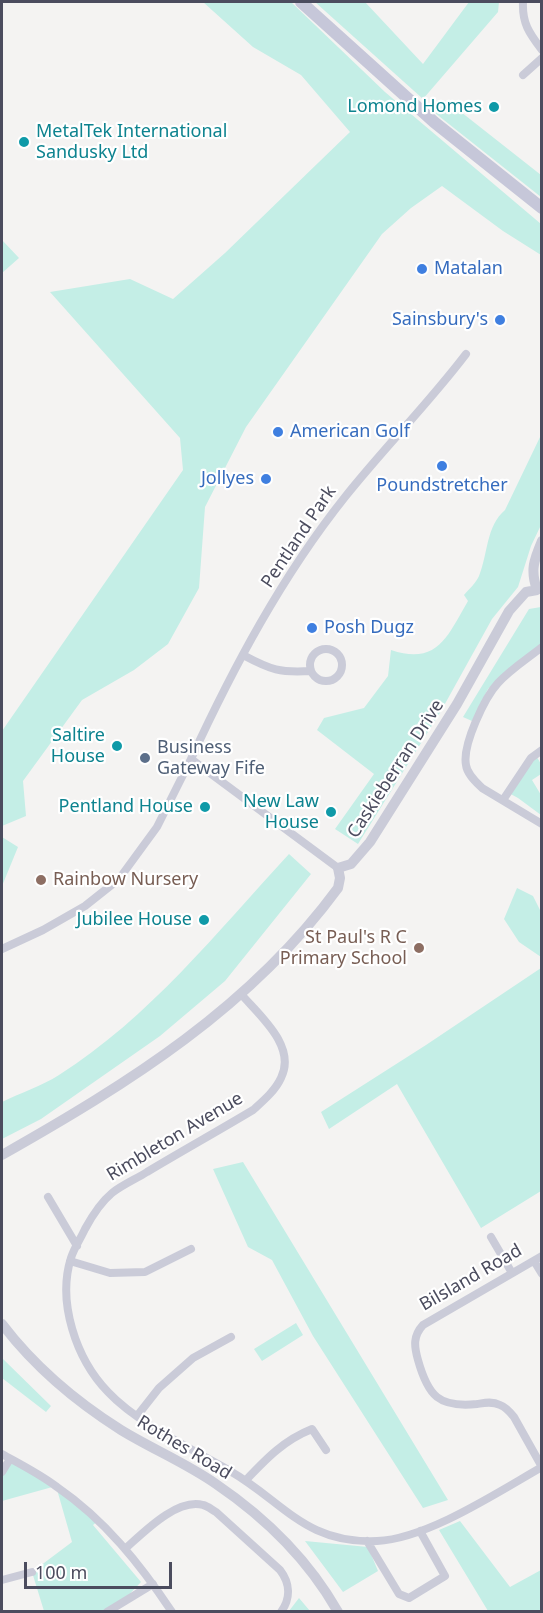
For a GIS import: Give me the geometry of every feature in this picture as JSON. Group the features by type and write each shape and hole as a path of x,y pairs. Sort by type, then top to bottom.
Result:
{"main road":[{"path":"301,2 434,122 542,208"}],"street":[{"path":"523,2 523,17 530,33 542,50"},
{"path":"523,75 542,58"},
{"name":"Pentland Park","path":"2,948 43,930 85,906 119,879 157,827 243,655 295,569 344,498 466,354"},
{"name":"Caskieberran Drive","path":"338,868 351,864 370,842 458,704 509,611 526,592 539,592 532,577 542,541"},
{"path":"542,647 496,684 481,711 467,752 466,765 473,779 482,788 542,824"},
{"path":"243,655 267,668 285,672 311,671"},
{"path":"503,800 531,758 542,750"},
{"path":"2,1155 135,1074 207,1024 278,958 338,888 340,878 338,868 191,759"},
{"name":"Rimbleton Avenue","path":"240,994 279,1040 284,1057 281,1079 253,1110 113,1192 93,1214 70,1261 68,1308 82,1355 108,1392 137,1416 246,1480 310,1528 339,1537 368,1541 395,1539 420,1531 443,1521 542,1467"},
{"path":"48,1197 77,1246"},
{"path":"491,1237 512,1273"},
{"path":"70,1261 110,1273 145,1272 191,1249"},
{"path":"538,1258 542,1274"},
{"name":"Bilsland Road","path":"538,1258 423,1325 414,1339 420,1369 438,1399 446,1404 457,1406 491,1402 507,1410 514,1417 542,1467"},
{"name":"Rothes Road","path":"2,1324 18,1345 55,1382 92,1410 121,1430 177,1459 215,1483 262,1519 294,1550 338,1611"},
{"path":"137,1416 159,1388 193,1358 231,1337"},
{"path":"246,1480 274,1450 312,1430 326,1450"},
{"path":"2,1472 6,1456 78,1502 126,1548 172,1611"},
{"path":"126,1548 166,1515 187,1505 205,1505 252,1543 285,1576 288,1594 287,1602 281,1611"},
{"path":"368,1541 399,1594 403,1598 409,1598 445,1576 420,1531"},
{"path":"2,1580 32,1572"},
{"path":"107,1611 153,1584"}],"green space":[{"path":"203,2 291,2 385,92 541,224 541,255 503,231 442,186 411,208 382,234 246,427 205,507 199,588 168,644 134,670 82,700 23,781 26,816 2,826 2,731 183,470 180,438 50,292 130,279 173,299 225,253 350,132 301,75 253,47"},
{"path":"315,2 365,2 423,64 469,2 499,2 498,12 423,99"},
{"path":"447,101 541,175 541,197 435,113"},
{"path":"2,240 19,258 2,273"},
{"path":"541,435 541,525 531,546 518,587 492,619 441,711 358,844 335,829 374,774 317,730 324,718 364,708 388,676 391,650 420,654 440,644 447,636 468,601 464,595 479,576 494,524 505,510"},
{"path":"541,607 541,644 507,670 488,689 472,721 463,717 529,609"},
{"path":"535,754 541,764 541,774 532,780 541,795 541,815 507,792"},
{"path":"2,837 18,847 2,886"},
{"path":"289,854 311,874 225,981 160,1036 41,1119 2,1139 2,1102 59,1075 123,1027 181,972"},
{"path":"517,888 533,896 541,912 541,957 519,942 504,919"},
{"path":"541,968 541,1191 481,1228 397,1084 329,1129 321,1112"},
{"path":"243,1162 448,1500 423,1508 313,1336 272,1260 248,1247 213,1169"},
{"path":"296,1323 303,1335 262,1361 254,1349"},
{"path":"2,1358 51,1406 46,1412 2,1378"},
{"path":"10,1459 56,1486 2,1501 2,1472"},
{"path":"56,1486 98,1521 93,1525 141,1582 121,1603 107,1611 44,1611 32,1572 72,1542"},
{"path":"460,1521 510,1587 541,1570 541,1609 537,1612 488,1611 439,1530"},
{"path":"305,1541 368,1547 378,1571 343,1592"},
{"path":"299,1598 310,1611 289,1611"}],"place":[{"name":"Lomond Homes","path":"494,107"},
{"name":"MetalTek International Sandusky Ltd","path":"24,142"},
{"name":"Matalan","path":"422,269"},
{"name":"Sainsbury's","path":"500,320"},
{"name":"American Golf","path":"278,432"},
{"name":"Poundstretcher","path":"442,466"},
{"name":"Jollyes","path":"266,479"},
{"name":"Posh Dugz","path":"312,628"},
{"name":"Saltire House","path":"117,746"},
{"name":"Business Gateway Fife","path":"145,758"},
{"name":"Pentland House","path":"205,807"},
{"name":"New Law House","path":"331,812"},
{"name":"Rainbow Nursery","path":"41,880"},
{"name":"Jubilee House","path":"204,920"},
{"name":"St Paul's R C Primary School","path":"419,948"}]}
